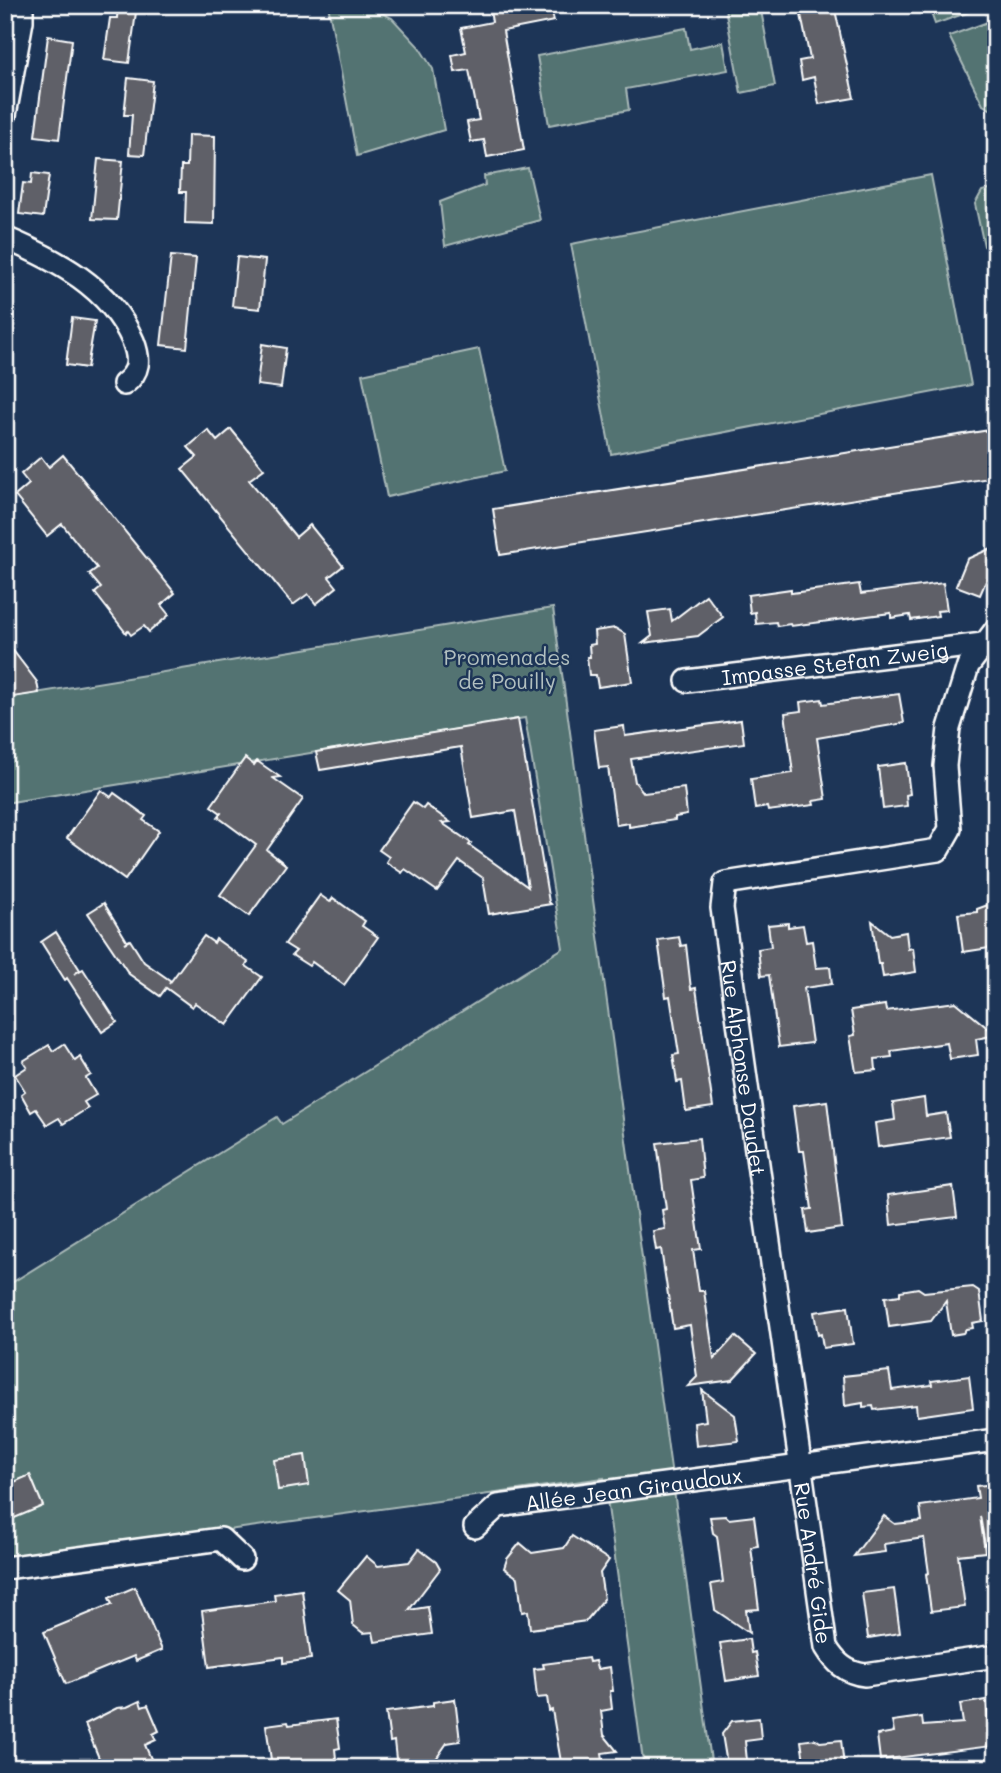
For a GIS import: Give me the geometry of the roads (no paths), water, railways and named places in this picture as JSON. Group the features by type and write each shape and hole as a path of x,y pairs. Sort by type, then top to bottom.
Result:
{"street":[{"path":"5,115 22,21 22,5"},
{"path":"5,238 67,268 103,297 118,315 131,338 138,359 133,377 124,384"},
{"name":"Impasse Stefan Zweig","path":"687,681 989,636"},
{"name":"Rue Alphonse Daudet","path":"800,1467 722,908 725,883 938,850 950,829 945,766 949,728 968,666 989,636"},
{"name":"Allée Jean Giraudoux","path":"475,1527 498,1506 996,1440"},
{"name":"Rue André Gide","path":"800,1467 826,1647 832,1657 849,1670 865,1675 996,1656"},
{"path":"5,1568 221,1539 242,1559"}],"park label":[{"name":"Promenades de Pouilly","path":"507,668"}]}
